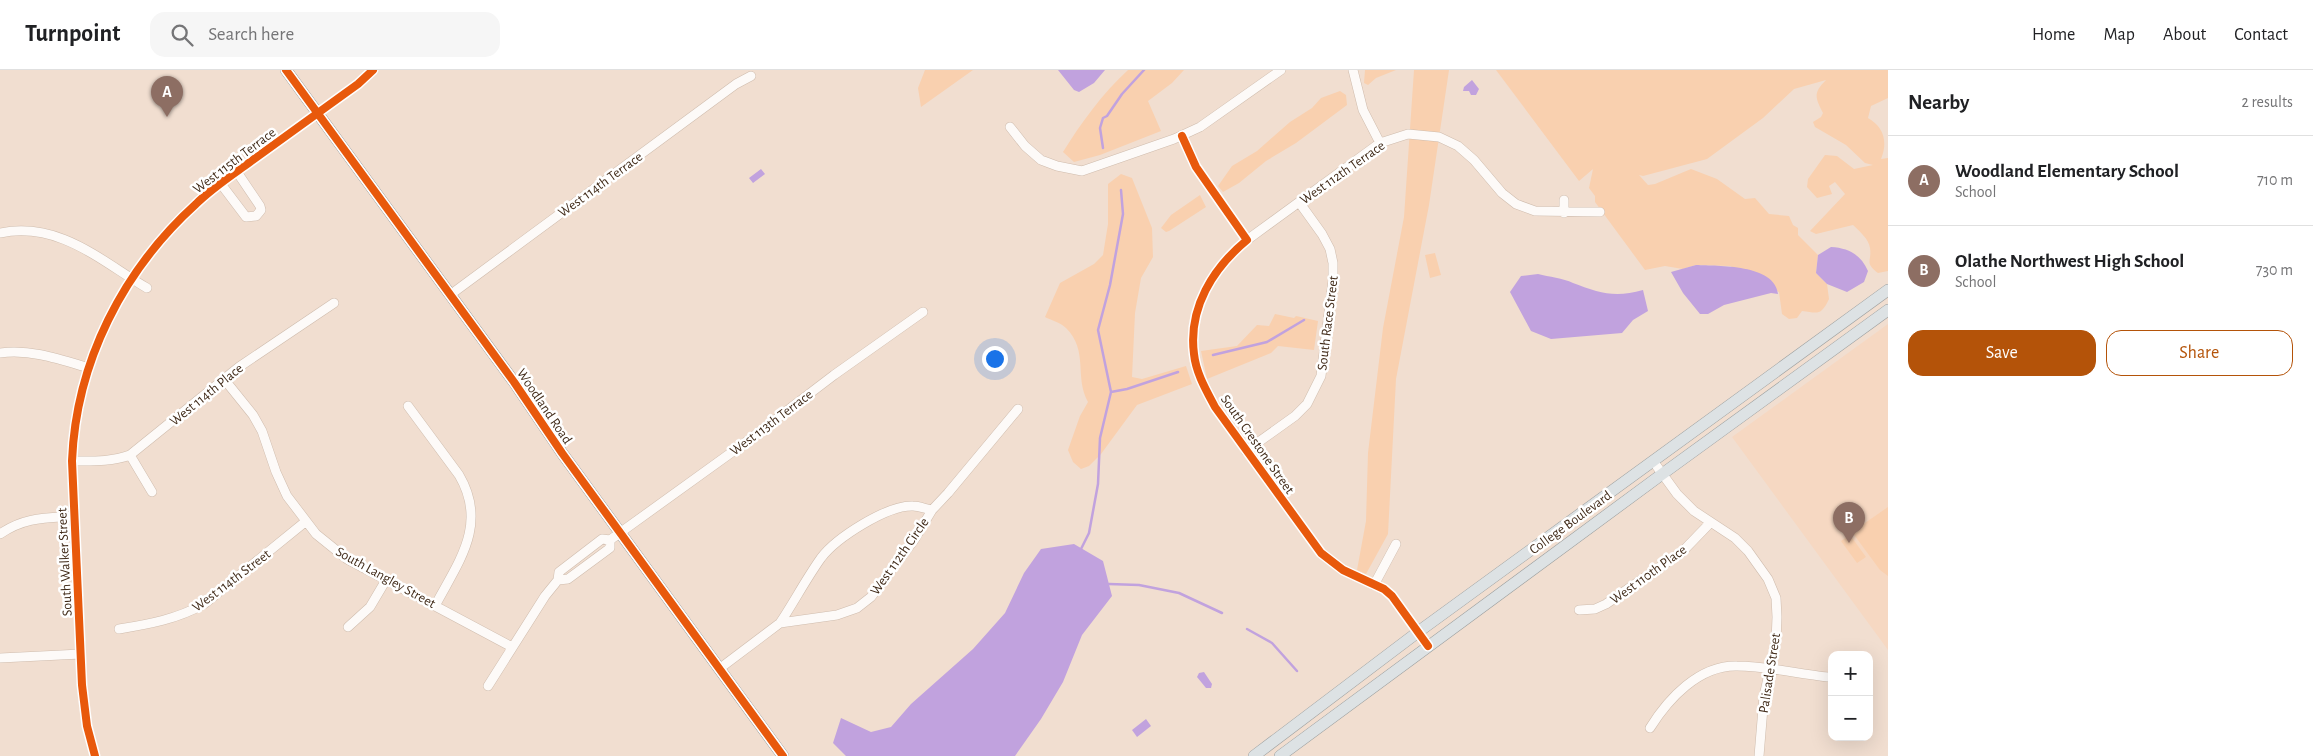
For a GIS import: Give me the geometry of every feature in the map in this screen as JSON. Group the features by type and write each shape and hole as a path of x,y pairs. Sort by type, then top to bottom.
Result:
{"main road":[{"name":"Woodland Road","path":"286,70 514,382 620,533 783,756"},
{"name":"College Boulevard","path":"1254,756 1418,632 1888,290"},
{"name":"College Boulevard","path":"1280,756 1663,473 1888,310"}],"street":[{"name":"West 115th Terrace","path":"88,368 112,311 131,278 168,231 196,203 358,84 373,70"},
{"path":"1010,127 1025,146 1041,160 1057,166 1082,171 1182,136 1200,127 1281,70"},
{"path":"1353,70 1364,110 1380,143"},
{"name":"West 114th Terrace","path":"450,295 736,84 751,76"},
{"name":"West 112th Terrace","path":"1247,240 1380,143 1408,134 1439,137 1458,146 1474,160 1502,193 1516,204 1535,211 1600,212"},
{"path":"1182,136 1196,167 1247,240"},
{"name":"West 115th Terrace","path":"221,184 246,217 256,216 261,210 260,206 237,172"},
{"path":"1564,200 1564,212"},
{"name":"South Race Street","path":"1246,451 1296,416 1307,404 1321,376 1333,280 1333,263 1330,249 1322,234 1299,202"},
{"path":"0,233 20,230 66,239 89,250 147,288"},
{"name":"South Crestone Street","path":"1247,240 1229,256 1214,274 1201,298 1194,329 1194,354 1201,381 1215,407 1321,553 1343,570 1384,588 1392,596 1428,646"},
{"name":"West 114th Place","path":"72,461 103,462 130,455 224,379 334,303"},
{"name":"West 113th Terrace","path":"512,647 545,596 558,580 559,572 580,554 602,539 610,540 620,533 834,375 923,312"},
{"path":"0,353 24,351 42,354 88,368"},
{"name":"South Walker Street","path":"88,368 73,435 72,461 85,714 95,756"},
{"name":"South Langley Street","path":"224,379 262,431 280,482 305,522 336,551 386,580 436,604 512,647"},
{"path":"408,406 466,486 472,509 470,536 436,604"},
{"name":"West 112th Circle","path":"780,623 837,616 863,604 879,588 932,510 1018,409"},
{"path":"130,455 152,492"},
{"name":"Palisade Street","path":"1653,461 1677,494 1694,511 1735,538 1748,551 1776,598 1778,617 1776,642 1764,696 1759,756"},
{"name":"West 112th Circle","path":"719,669 780,623 821,558 854,529 899,508 912,506 932,510"},
{"path":"0,534 16,523 74,516"},
{"name":"West 114th Street","path":"120,630 160,622 186,614 204,604 305,522"},
{"name":"West 110th Place","path":"1579,610 1596,609 1606,604 1682,552 1710,523"},
{"path":"1374,585 1396,544"},
{"path":"348,627 370,607 386,580"},
{"path":"488,686 512,647"},
{"path":"0,658 81,654"},
{"path":"1650,728 1662,708 1680,690 1716,669 1736,666 1828,677"}],"shaded area":[{"path":"925,70 973,70 921,107 918,88"},
{"path":"1058,70 1105,70 1094,83 1079,92 1074,90"},
{"path":"1128,70 1184,70 1172,83 1148,101 1161,131 1100,155 1074,162 1063,152 1092,109"},
{"path":"1365,70 1396,70 1376,78 1368,85 1364,83"},
{"path":"1414,70 1449,70 1429,205 1396,379 1388,534 1366,574 1357,570 1366,521 1368,453 1383,328 1404,217"},
{"path":"1496,70 1888,70 1888,98 1871,106 1868,118 1878,126 1883,136 1884,147 1881,159 1888,158 1888,271 1878,273 1871,266 1868,241 1853,225 1816,234 1810,231 1845,194 1835,182 1829,186 1832,194 1817,198 1807,187 1808,179 1825,155 1837,156 1854,169 1873,165 1865,163 1846,145 1815,127 1813,122 1821,117 1823,113 1818,103 1817,92 1826,80 1794,89 1763,118 1707,159 1643,176 1639,175 1648,185 1655,184 1691,169 1717,179 1745,199 1755,198 1769,214 1789,216 1793,225 1798,228 1798,235 1818,255 1816,273 1827,284 1829,299 1821,311 1802,311 1797,318 1789,319 1782,314 1779,292 1730,266 1696,265 1683,269 1665,266 1645,270 1595,202 1595,196 1589,188 1593,169 1579,181"},
{"path":"1472,80 1479,89 1476,95 1471,95 1469,91 1463,91 1464,87"},
{"path":"1340,91 1346,95 1347,105 1296,143 1266,161 1239,183 1223,192 1218,186 1232,166 1257,151 1290,122 1312,108 1321,98"},
{"path":"761,169 765,174 753,183 749,178"},
{"path":"1121,174 1132,178 1152,228 1153,257 1141,278 1135,313 1132,377 1142,379 1186,366 1192,384 1137,405 1101,454 1089,466 1081,469 1073,462 1068,450 1080,416 1088,402 1082,383 1077,346 1066,328 1045,317 1060,283 1094,264 1103,255 1108,224 1108,184"},
{"path":"1200,195 1206,207 1169,231 1166,232 1161,228 1171,215"},
{"path":"1831,247 1854,253 1862,261 1868,271 1864,282 1847,292 1827,284 1816,273 1818,255"},
{"path":"1435,253 1441,275 1430,278 1425,255"},
{"path":"1696,265 1731,267 1757,272 1775,284 1778,294 1771,293 1724,305 1708,314 1700,314 1683,293 1671,272"},
{"path":"1538,274 1607,293 1624,294 1643,290 1648,311 1633,320 1622,333 1551,339 1531,331 1510,292 1521,276"},
{"path":"1275,314 1318,321 1314,350 1278,346 1271,353 1207,379 1201,351 1237,346 1257,325 1269,326"},
{"path":"1888,324 1888,650 1732,437"},
{"path":"1888,507 1888,576 1880,570 1852,532"},
{"path":"1850,535 1866,557 1857,563 1841,541"},
{"path":"1074,544 1103,561 1112,596 1082,635 1063,682 1041,719 1015,756 846,756 833,743 841,718 871,732 891,727 911,704 973,649 1005,613 1024,573 1041,549"},
{"path":"1204,672 1212,684 1211,688 1206,688 1197,677 1199,673"},
{"path":"1146,719 1151,726 1137,737 1132,730"}],"waterway":[{"path":"1103,148 1100,128 1103,118 1107,116 1122,94 1144,70"},
{"path":"1081,549 1089,533 1098,484 1100,438 1111,392 1098,330 1110,285 1123,214 1121,190"},
{"path":"1213,355 1267,342 1304,320"},
{"path":"1111,392 1127,389 1178,372"},
{"path":"1109,584 1139,585 1179,593 1222,613"},
{"path":"1247,629 1272,643 1297,671"}],"cycle path":[{"path":"286,70 514,382 562,453 783,756"},
{"path":"95,756 87,726 82,685 72,461 75,424 83,388 94,354 108,320 126,288 146,258 170,230 215,187 358,84 373,70"},
{"path":"1182,136 1196,167 1247,240 1214,276 1199,305 1193,337 1194,354 1199,375 1205,388 1215,407 1321,553 1343,570 1384,589 1392,596 1428,646"}],"place":[{"name":"Woodland Elementary School","path":"167,117"},
{"name":"Olathe Northwest High School","path":"1849,543"}]}
